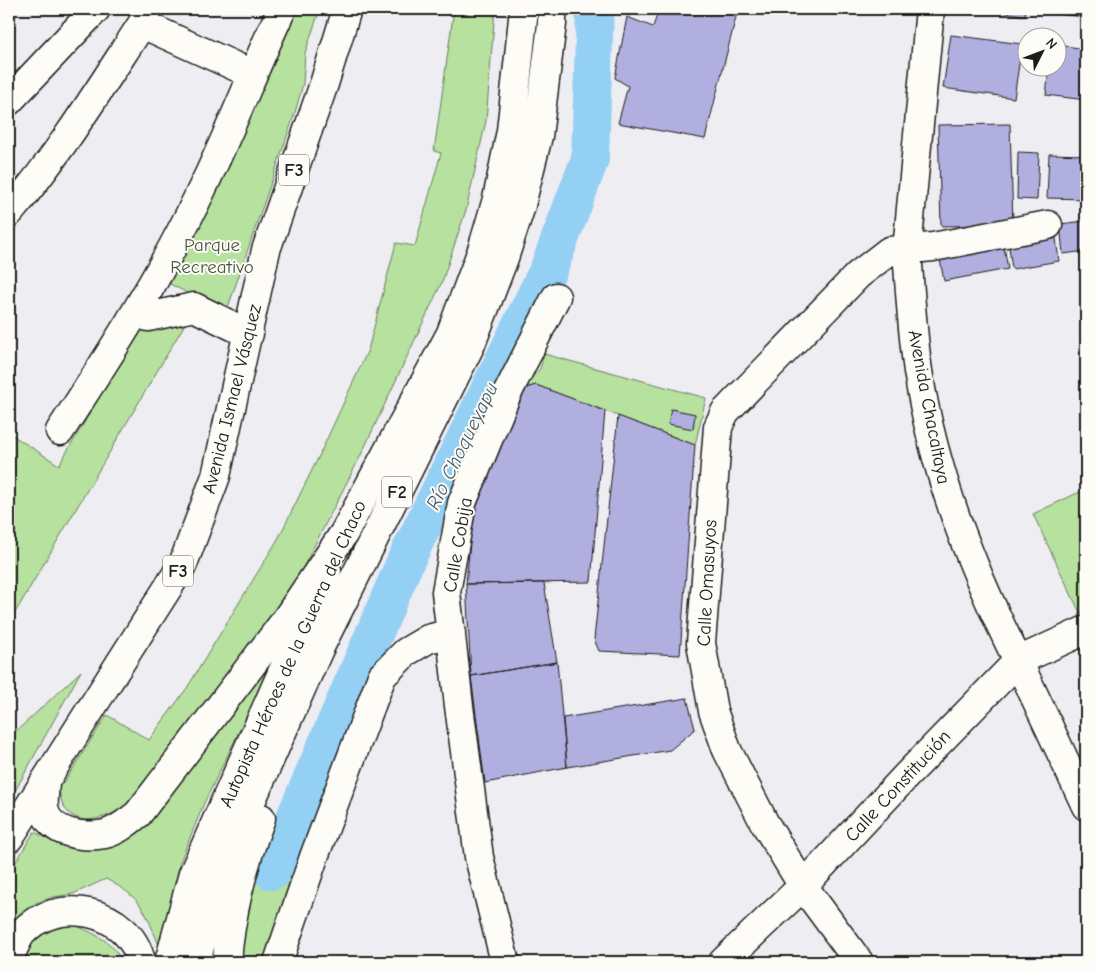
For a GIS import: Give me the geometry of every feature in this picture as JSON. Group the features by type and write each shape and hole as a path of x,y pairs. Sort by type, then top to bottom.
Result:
{"main road":[{"path":"9,102 96,9"},
{"path":"60,431 138,311 202,189 282,9"},
{"name":"Avenida Ismael Vásquez","path":"9,838 183,564 216,476 266,250 324,84 347,9"},
{"name":"Autopista Héroes de la Guerra del Chaco","path":"170,962 193,874 344,533 451,333 482,250 497,199 511,131 524,9"},
{"name":"Autopista Héroes de la Guerra del Chaco","path":"196,962 216,883 319,648 471,344 504,258 520,209 538,136 552,24 552,9"},
{"name":"Avenida Chacaltaya","path":"930,9 907,250 918,372 930,432 946,492 973,566 1086,806"},
{"path":"9,213 30,188 82,116 145,16 252,74"},
{"name":"Calle Omasuyos","path":"859,962 804,886 764,822 728,750 712,711 701,643 718,427 725,412 858,275 889,251 907,250 1048,225"},
{"name":"Calle Cobija","path":"505,962 479,857 458,706 446,592 462,503 506,396 556,297"},
{"path":"138,311 148,317 194,307 248,334"},
{"name":"F2","path":"45,781 44,809 50,821 62,831 75,834 105,834 124,825 138,814 285,622 344,533"},
{"name":"Calle Constitución","path":"723,962 804,886 907,775 1018,661 1086,630"},
{"path":"278,962 311,865 382,676 413,648 428,639 451,633"},
{"path":"227,962 236,908 254,836 285,759 319,648"},
{"path":"9,958 21,934 45,916 67,910 87,911 106,918 125,934 139,954 141,962"}],"green space":[{"name":"Parque Recreativo","path":"289,9 320,9 305,53 303,84 294,116 226,313 170,284 182,246"},
{"path":"454,9 495,9 486,121 466,210 442,282 361,455 294,585 135,798 113,813 100,818 88,820 77,818 68,812 62,801 59,785 65,781 107,715 149,740 187,688 278,539 319,456 368,350 396,243 415,246 441,153 434,151"},
{"path":"189,317 9,623 9,433 59,465 142,325"},
{"path":"544,354 706,398 695,445 536,385 519,390 540,369"},
{"path":"1086,489 1086,610 1080,613 1033,514"},
{"path":"278,652 205,801 180,862 160,948 146,915 135,899 106,879 73,894 53,897 36,903 20,913 9,926 9,873 34,832 63,842 94,847"},
{"path":"81,671 9,802 9,738"},
{"path":"256,864 291,876 265,962 239,962"},
{"path":"68,921 107,942 118,954 121,962 21,962 28,946 33,941 45,932"}],"building":[{"path":"659,9 738,9 705,139 618,123 628,86 615,78 627,17 653,27"},
{"path":"986,9 1026,9 1025,16"},
{"path":"1058,9 1086,9 1086,17 1057,14"},
{"path":"951,35 1018,43 1018,71 1014,98 943,88"},
{"path":"1068,46 1086,49 1086,100 1046,95 1048,78 1068,78"},
{"path":"1010,124 1013,225 941,226 938,125"},
{"path":"1018,152 1039,153 1037,200 1017,199"},
{"path":"1049,154 1086,155 1086,199 1047,198"},
{"path":"1085,221 1086,251 1063,254 1060,224"},
{"path":"1055,231 1059,261 1012,269 1008,239"},
{"path":"1003,241 1008,269 944,281 939,254"},
{"path":"536,385 605,411 591,582 466,584 474,500 519,390"},
{"path":"671,409 695,414 693,429 668,424"},
{"path":"618,416 695,445 680,655 599,651 594,639"},
{"path":"544,583 557,662 471,676 466,584"},
{"path":"557,662 567,767 485,783 471,676"},
{"path":"687,698 695,729 670,750 567,767 563,718"}],"waterway":[{"name":"Río Choqueyapu","path":"272,871 406,560 549,268 590,159 595,9"}]}
